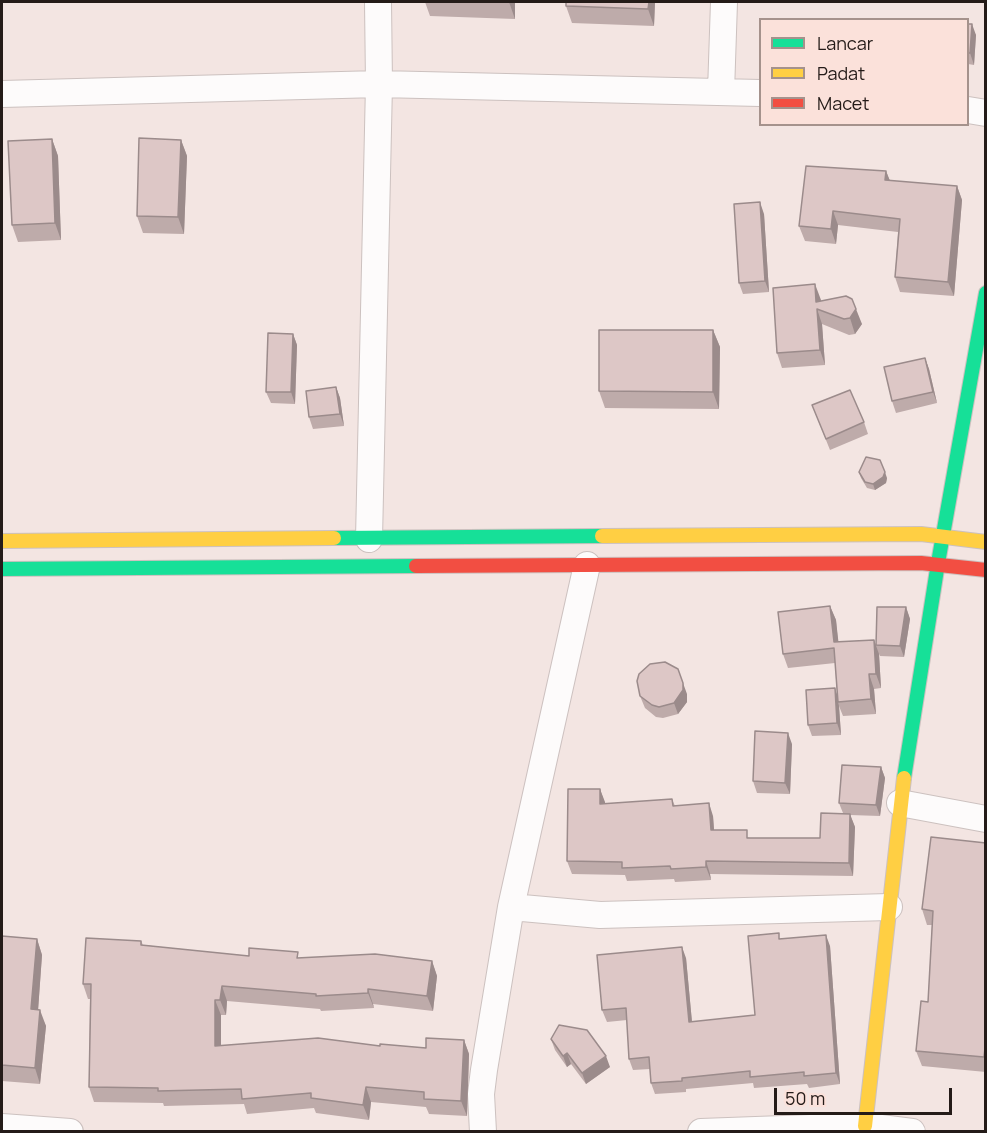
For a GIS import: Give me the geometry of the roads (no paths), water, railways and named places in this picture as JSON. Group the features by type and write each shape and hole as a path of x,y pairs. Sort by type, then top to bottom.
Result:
{"main road":[{"path":"865,1126 900,803 938,563 986,293"},
{"path":"2,541 943,536 986,542"},
{"path":"2,569 938,563 986,570"}],"street":[{"path":"369,539 379,84 378,2"},
{"path":"721,92 724,2"},
{"path":"2,94 379,84 759,93"},
{"path":"969,110 986,113"},
{"path":"483,1131 481,1094 484,1070 511,907 587,565"},
{"path":"900,803 986,819"},
{"path":"511,907 600,915 889,907"},
{"path":"701,1131 808,1130 865,1126 912,1131"},
{"path":"2,1127 70,1131"}]}
